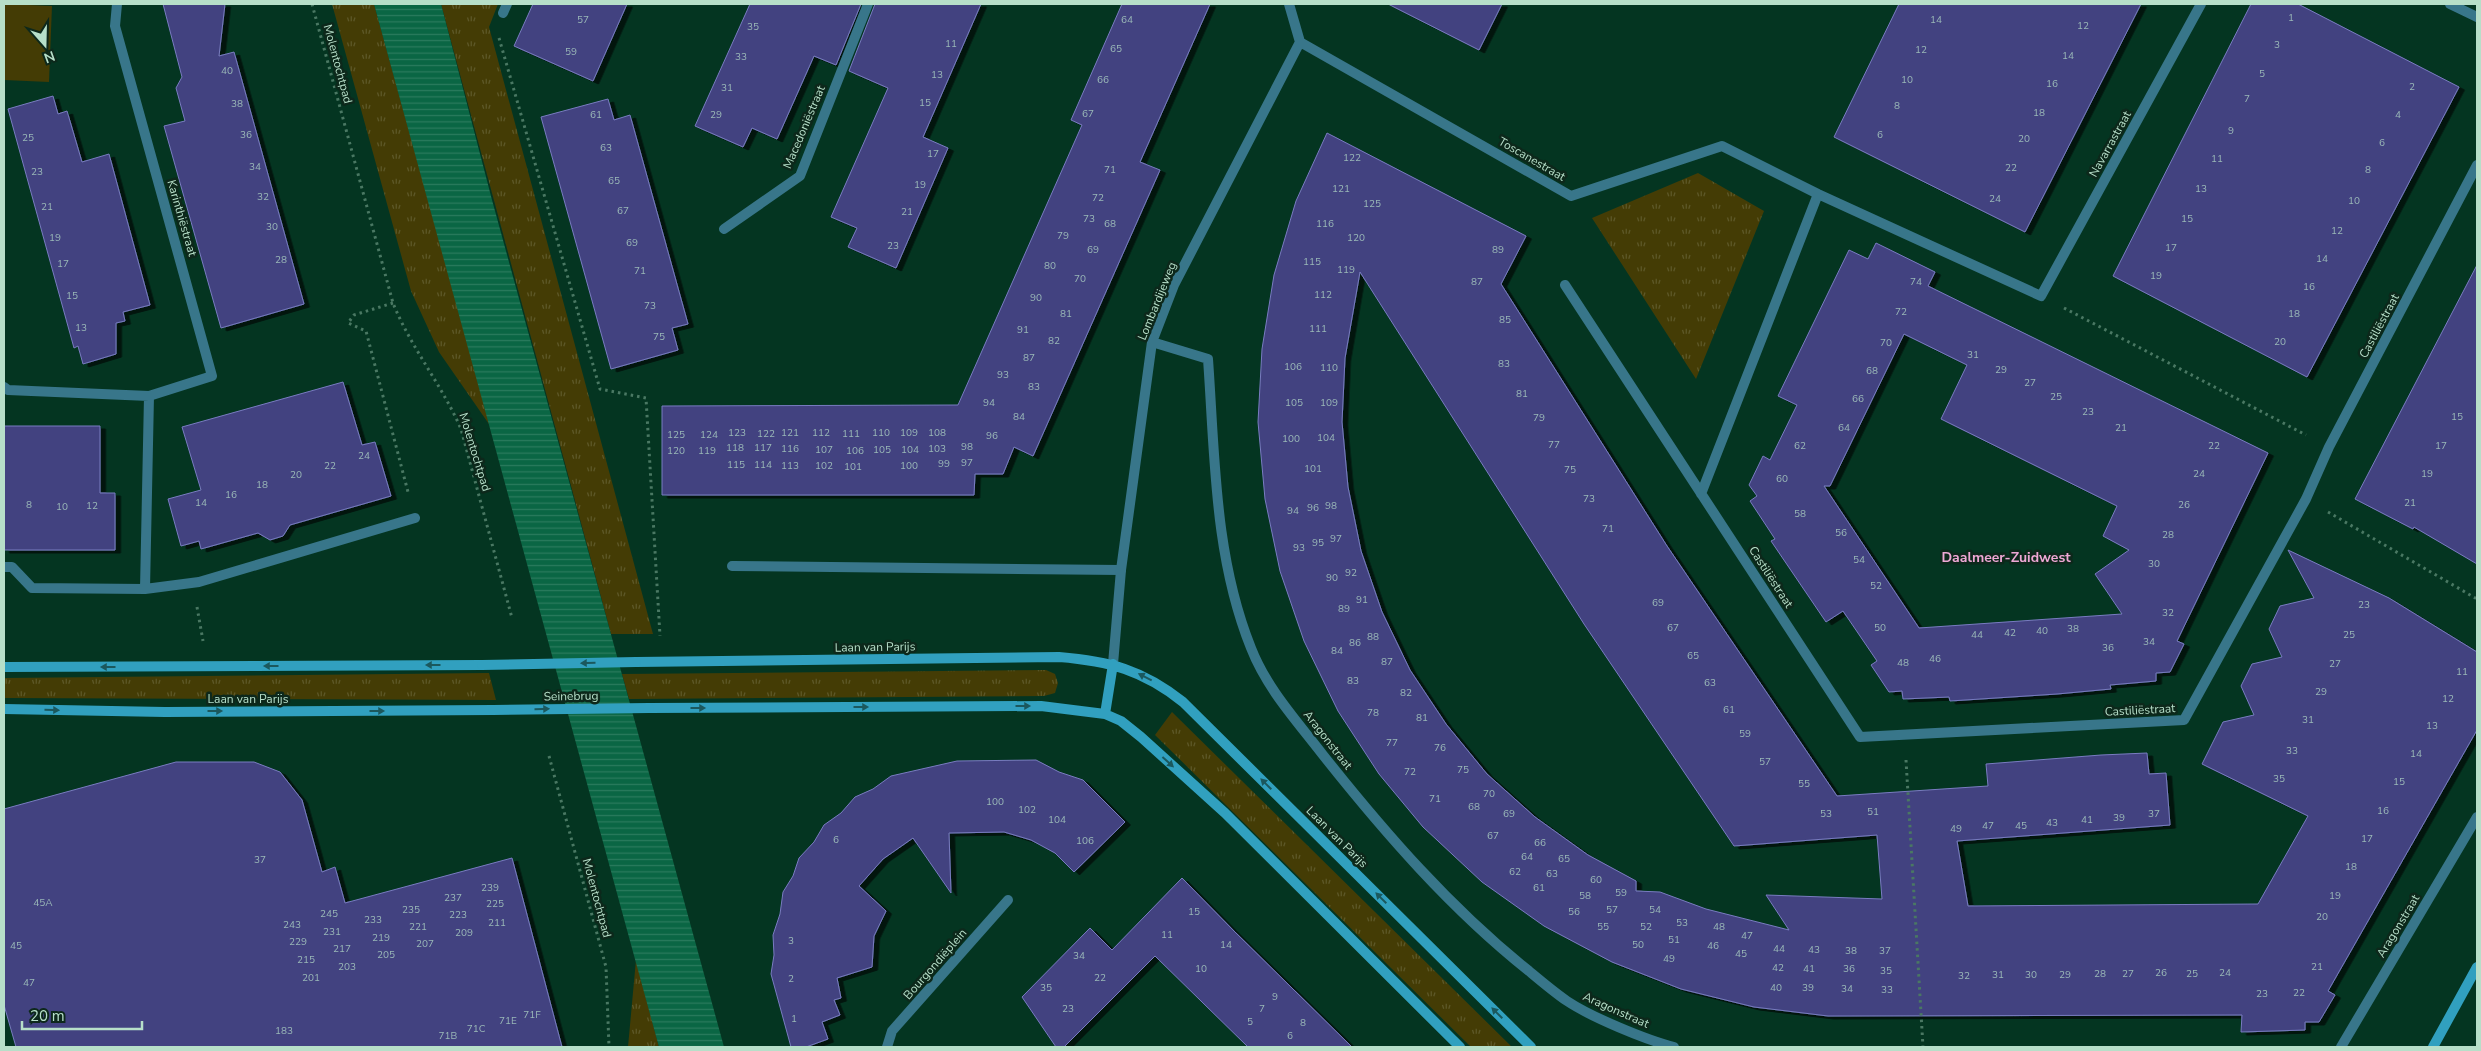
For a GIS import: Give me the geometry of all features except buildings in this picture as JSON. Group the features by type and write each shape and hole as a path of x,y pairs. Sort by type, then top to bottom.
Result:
{"street":[{"name":"Karinthiëstraat","path":"4,387 8,390 149,396 212,376 115,26 117,4"},
{"name":"Macedoniëstraat","path":"724,229 800,176 868,4"},
{"path":"1289,4 1300,42"},
{"name":"Navarrastraat","path":"2041,296 2201,4"},
{"path":"2450,4 2477,17"},
{"name":"Toscanestraat","path":"1300,42 1571,196 1722,146 1818,194"},
{"name":"Lombardijeweg","path":"1113,664 1120,570 1152,342 1174,285 1300,42"},
{"name":"Castiliëstraat","path":"1566,285 1860,737 2184,720 2306,499 2329,447 2477,165"},
{"path":"1701,494 1818,194 2041,296"},
{"name":"Aragonstraat","path":"1152,342 1208,358 1220,524 1226,568 1252,650 1271,688 1360,802 1474,925 1568,1002 1655,1044 1674,1047"},
{"path":"145,589 149,396"},
{"path":"4,567 12,567 32,588 145,589 199,582 415,518"},
{"path":"732,566 1120,570"},
{"name":"Laan van Parijs","path":"202,666 482,665 1058,658 1113,664 1154,681 1183,702 1531,1047"},
{"path":"1113,664 1105,714 1121,721 1142,737 1225,813 1460,1047"},
{"path":"4,667 202,666"},
{"name":"Seinebrug","path":"493,710 1041,706 1105,714"},
{"name":"Laan van Parijs","path":"4,709 165,712 493,710"},
{"name":"Aragonstraat","path":"2341,1047 2477,816"},
{"name":"Bourgondiëplein","path":"887,1047 892,1031 1008,900"},
{"path":"2432,1047 2477,967"}],"path":[{"name":"Molentochtpad","path":"312,4 393,303 405,332 448,400 461,430 512,618"},
{"path":"505,8 498,36 600,389 646,398 661,662"},
{"path":"2041,296 2329,447"},
{"path":"393,303 354,314 348,323 366,332 415,518"},
{"path":"2306,499 2477,599"},
{"path":"199,582 196,603 203,640 202,666"},
{"path":"1905,735 1923,1047"},
{"name":"Molentochtpad","path":"549,756 606,968 609,1047"}],"green space":[{"path":"4,4 52,6 49,82 4,80"},
{"path":"332,4 374,4 491,427 439,352 411,291"},
{"path":"441,4 498,4 489,27 653,634 611,634"},
{"path":"1698,173 1764,211 1696,379 1592,218"},
{"path":"1046,670 1055,674 1058,683 1055,693 1044,696 629,699 622,674"},
{"path":"489,673 496,700 4,698 4,678"},
{"path":"1172,712 1512,1047 1471,1047 1155,735"},
{"path":"636,960 659,1047 628,1047"}],"shaded area":[{"path":"374,4 441,4 492,200 724,1047 659,1047"}],"district":[{"name":"Daalmeer-Zuidwest","path":"2006,557"}]}
